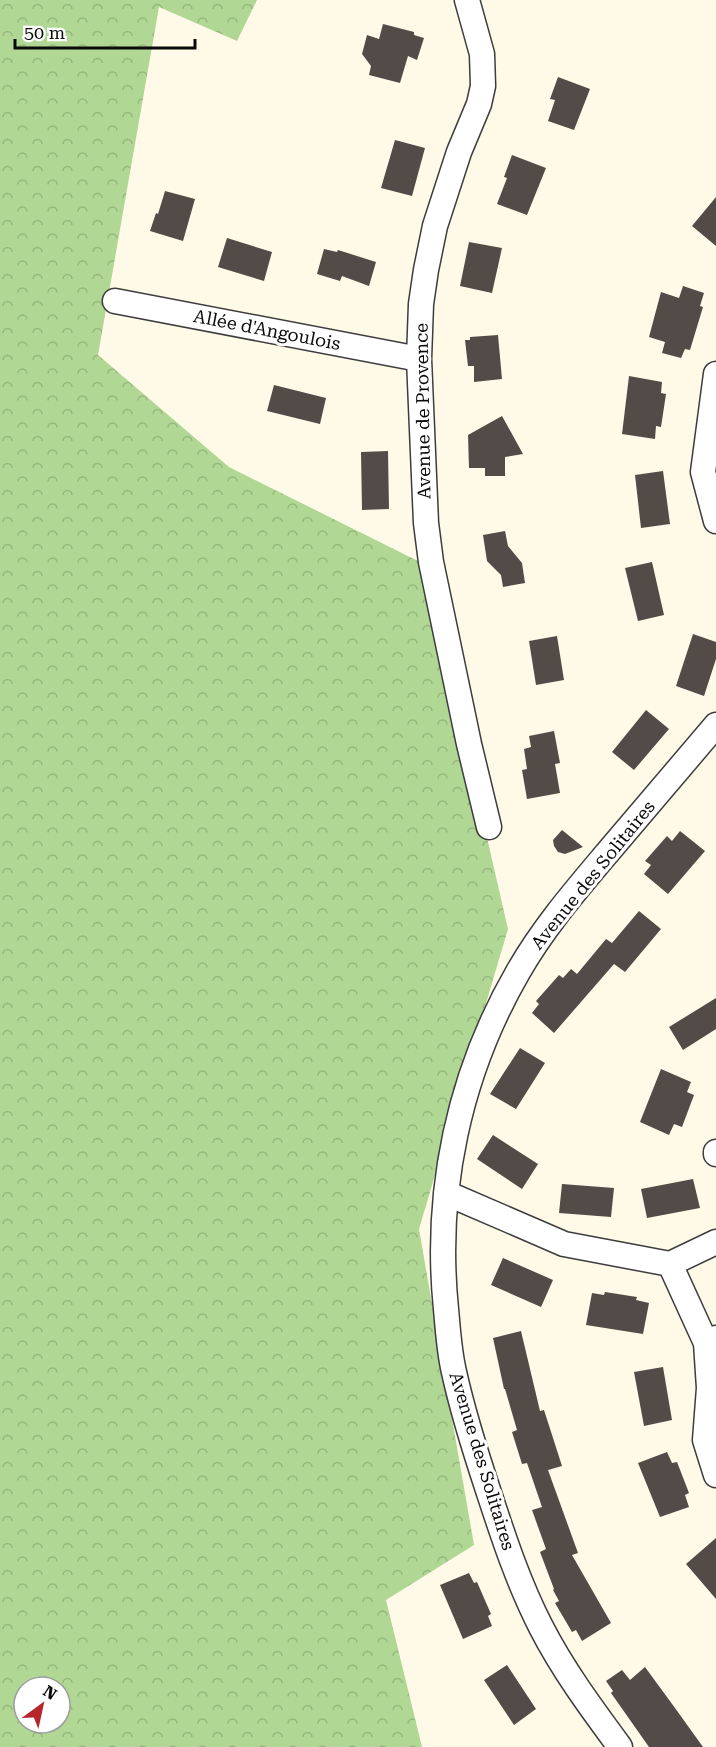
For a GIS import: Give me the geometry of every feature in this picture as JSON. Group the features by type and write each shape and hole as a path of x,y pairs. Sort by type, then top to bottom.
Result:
{"street":[{"name":"Avenue de Provence","path":"467,0 482,54 483,86 473,119 448,182 435,226 421,304 419,359 426,523 431,562 489,828"},
{"name":"Allée d'Angoulois","path":"116,301 419,359"},
{"path":"716,374 703,472 716,521"},
{"name":"Avenue des Solitaires","path":"620,1747 556,1655 542,1629 517,1577 478,1461 454,1370 448,1334 442,1260 446,1193 454,1136 471,1075 481,1047 519,970 565,904 716,725"},
{"path":"446,1193 564,1244 670,1264 716,1242"},
{"path":"670,1264 711,1340 705,1440 716,1474"}],"green space":[{"path":"0,0 257,0 237,41 159,7 98,355 229,467 424,564 508,929 419,1229 474,1545 386,1600 422,1747 0,1747"}],"building":[{"path":"383,24 414,32 414,35 424,38 417,60 408,56 400,83 369,75 371,66 362,54 367,35 379,39"},
{"path":"558,77 590,89 574,130 548,121 555,100 550,99"},
{"path":"395,140 425,148 412,196 381,188"},
{"path":"512,155 546,168 527,215 497,204 507,178 504,177"},
{"path":"165,191 195,199 183,241 150,231"},
{"path":"716,197 716,246 692,226"},
{"path":"227,238 272,252 264,281 218,267"},
{"path":"469,242 502,248 492,293 460,286"},
{"path":"324,249 337,252 338,250 376,262 369,286 342,276 340,281 317,274"},
{"path":"683,286 704,293 700,306 703,307 690,350 685,349 681,358 662,353 665,342 649,337 661,292 679,298"},
{"path":"498,335 502,379 474,382 474,366 468,366 465,340 470,340 470,337"},
{"path":"629,376 662,382 661,393 666,394 661,427 656,426 655,439 622,434"},
{"path":"274,385 326,398 320,424 267,411"},
{"path":"502,416 523,454 505,457 505,476 485,476 485,468 469,468 468,435"},
{"path":"388,451 389,509 362,510 361,452"},
{"path":"663,471 670,524 641,528 635,475"},
{"path":"505,531 508,546 522,563 525,583 503,587 501,575 487,561 483,535"},
{"path":"652,562 664,615 638,621 625,568"},
{"path":"693,634 716,642 716,659 704,696 676,686"},
{"path":"557,636 564,680 536,685 529,641"},
{"path":"646,710 669,729 634,770 612,752"},
{"path":"554,731 560,763 555,764 560,793 527,799 522,770 527,769 524,749 531,747 529,736"},
{"path":"562,830 583,847 565,854 558,852 553,840"},
{"path":"680,831 705,851 668,894 644,874 651,865 645,861 667,836 672,841"},
{"path":"639,911 661,929 625,972 614,964 554,1033 532,1013 539,1004 536,1001 559,975 563,978 571,969 577,974 606,939 612,943"},
{"path":"716,998 716,1029 683,1050 669,1027"},
{"path":"520,1048 545,1063 516,1109 490,1094"},
{"path":"661,1069 691,1082 687,1092 694,1095 682,1127 674,1124 669,1135 640,1122"},
{"path":"493,1135 538,1164 522,1189 477,1159"},
{"path":"693,1179 700,1208 647,1218 641,1189"},
{"path":"562,1184 614,1188 611,1217 559,1213"},
{"path":"503,1258 553,1280 541,1307 491,1285"},
{"path":"605,1292 637,1297 636,1300 649,1303 643,1334 586,1325 592,1293 604,1295"},
{"path":"521,1331 540,1411 544,1410 562,1466 548,1470 578,1553 572,1555 611,1623 582,1641 576,1630 572,1632 555,1603 559,1601 540,1552 546,1549 532,1510 542,1507 527,1463 522,1464 512,1432 517,1430 504,1389 493,1338"},
{"path":"663,1367 672,1420 644,1426 634,1372"},
{"path":"667,1452 672,1463 677,1462 689,1493 685,1495 689,1507 660,1517 638,1463"},
{"path":"716,1538 716,1599 686,1564"},
{"path":"469,1573 474,1583 477,1582 491,1614 488,1616 492,1626 463,1639 440,1585"},
{"path":"507,1665 536,1709 514,1725 484,1680"},
{"path":"645,1667 703,1747 649,1747 611,1693 613,1691 606,1681 622,1670 630,1680"}]}
